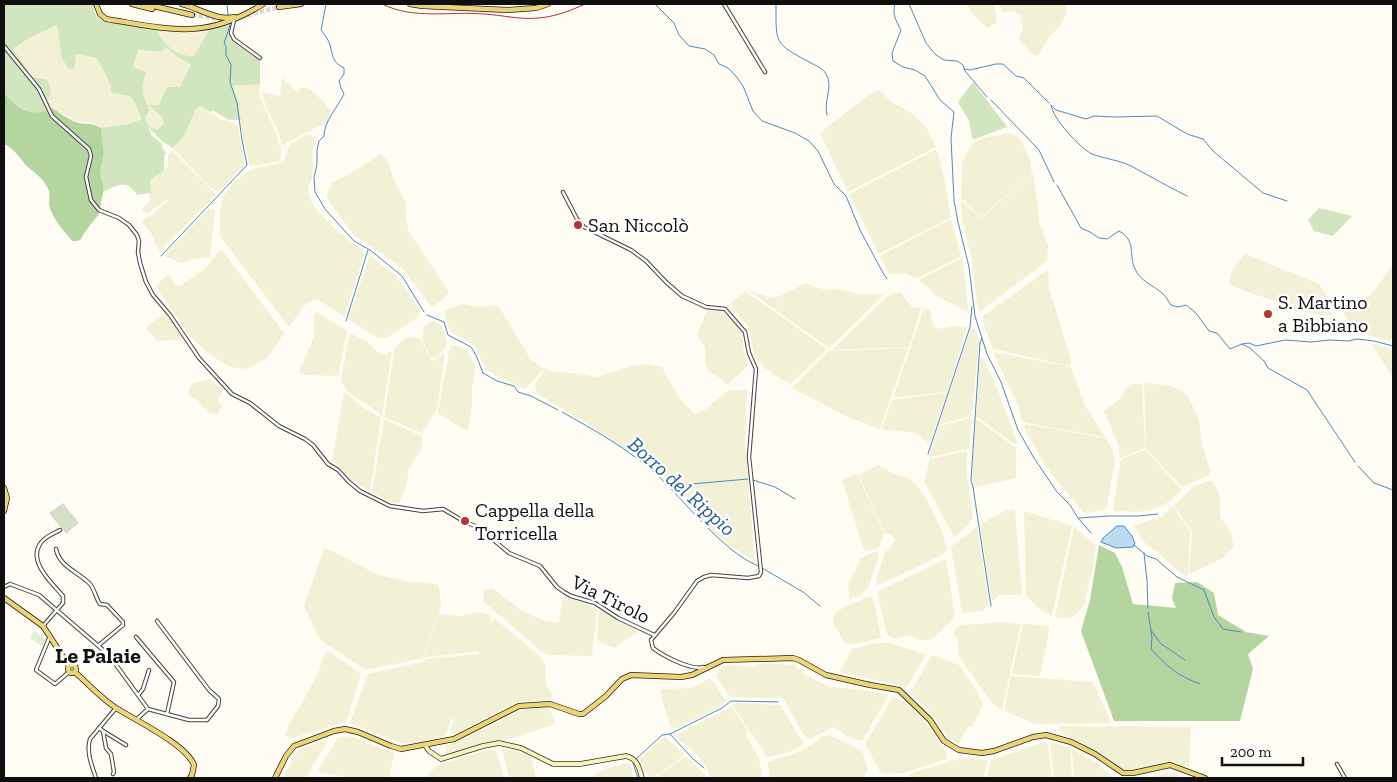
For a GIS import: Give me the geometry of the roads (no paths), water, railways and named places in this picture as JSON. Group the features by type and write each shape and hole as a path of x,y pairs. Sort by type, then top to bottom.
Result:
{"main road":[{"path":"96,4 100,14 106,19 172,29 206,28 231,21 262,4"},
{"path":"100,4 100,13 106,19"},
{"path":"132,4 192,15"},
{"path":"145,4 179,13"},
{"path":"182,4 221,18 244,15"},
{"path":"279,7 302,4"},
{"path":"410,4 508,10 536,8 548,4"},
{"path":"414,4 422,6"},
{"path":"4,488 7,498 4,511"},
{"path":"4,598 43,626 69,666 69,672 75,672 116,707 137,719 188,756 194,765 190,778"},
{"path":"276,778 286,756 294,746 334,731 345,729 358,732 401,749 460,736 519,706 550,704 583,714 606,696 622,679 631,675 681,677 723,660 792,658 799,660 826,676 870,686 899,690 930,720 944,741 959,750 982,753 994,751 1033,737 1046,735 1065,740 1095,754 1123,773 1133,773 1170,765 1205,778"},
{"path":"69,666 75,666 75,672"},
{"path":"425,745 429,752 441,759 499,743 521,748 553,764 580,764 626,756 632,757 637,762 642,778"}],"street":[{"path":"724,4 765,72"},
{"path":"231,21 231,33 234,39 260,58"},
{"name":"Via Tirolo","path":"4,46 38,89 52,116 89,149 91,156 86,178 90,200 99,210 119,218 129,225 137,235 140,263 146,282 153,295 170,315 199,358 232,394 250,403 279,426 313,445 328,464 338,470 360,491 390,506 423,511 443,509 460,520 478,527 509,552 540,566 557,587 566,593 596,604 618,618 654,635"},
{"path":"562,192 584,227 631,250 646,261 682,296 706,307 726,309 745,332 749,352 756,369 749,457 761,572 758,576 748,578 711,575 697,581 674,614 651,640 651,644 657,651 685,664 706,668"},
{"path":"43,626 62,603 63,596 37,561 36,552 40,544 60,530"},
{"path":"56,549 56,553 65,566 78,573 94,588 100,604 107,605 123,622 123,625 99,645"},
{"path":"4,587 10,584 38,595 99,645 110,655 148,708 189,720 207,720 218,706 219,699 209,690 157,621"},
{"path":"50,635 36,670 55,684 69,672"},
{"path":"136,637 174,682 167,714"},
{"path":"139,694 143,689 149,670"},
{"path":"96,778 89,757 88,745 90,739 116,707"},
{"path":"137,719 148,708"},
{"path":"99,728 126,745"},
{"path":"103,731 106,748 111,754 113,774"},
{"path":"1336,764 1345,778"}],"water":[{"path":"1117,526 1124,526 1132,536 1135,543 1133,547 1116,548 1101,542"}],"waterway":[{"path":"227,4 228,15"},
{"name":"Borro del Rippio","path":"326,4 321,30 330,45 335,61 344,68 344,74 339,81 344,94 326,125 324,136 319,141 314,177 315,192 325,209 354,241 370,250 402,276 424,312"},
{"path":"655,4 674,23 679,35 689,46 705,49 714,55 719,64 728,68 735,75 743,86 753,111 762,121 795,133 809,141 818,151 834,184 846,196 860,230 887,279"},
{"path":"776,4 776,28 780,41 790,51 819,67 826,74 829,84 826,104 827,115"},
{"path":"895,4 894,14 901,30 892,53 893,61 925,76 940,100 954,112 951,138 954,200 969,267 975,316 987,354 1001,382 1018,430 1034,458 1057,492 1070,505 1091,533"},
{"path":"909,4 926,43 936,55 944,60 957,61 963,65 965,71 987,97"},
{"path":"161,256 247,165 237,103 230,82 231,65 226,55 224,43 230,25 229,22"},
{"path":"964,69 970,70 1003,64 1016,76 1024,78 1049,103"},
{"path":"991,100 1039,150 1054,182"},
{"path":"1051,105 1056,110 1086,119 1094,116 1157,116 1187,134 1203,139 1213,151 1263,193 1287,201"},
{"path":"1051,105 1061,125 1087,151 1097,156 1128,165 1187,196"},
{"path":"1057,185 1081,228 1099,238 1107,239 1119,231 1125,235 1130,243 1133,263 1137,273 1143,280 1163,294 1171,305 1178,307 1186,305 1196,313 1209,331 1217,333 1230,349 1242,344 1250,348 1264,361 1268,368 1307,390 1355,462"},
{"path":"346,321 368,250"},
{"path":"928,454 970,327 972,307"},
{"name":"Borro del Rippio","path":"427,315 444,322 448,335 471,347 483,373 497,381 514,386 518,392 531,396 558,410"},
{"path":"982,338 980,343 971,480 991,606"},
{"path":"1242,344 1249,343 1256,346 1285,340 1311,342 1357,339 1393,346"},
{"name":"Borro del Rippio","path":"562,412 611,440 646,465 718,538 744,559 758,566"},
{"path":"1358,466 1374,483 1393,490"},
{"path":"669,486 748,479"},
{"path":"753,480 775,487 795,499"},
{"path":"1079,518 1158,514"},
{"path":"1134,545 1147,556 1156,559 1177,577 1204,590 1214,617 1223,629 1241,632"},
{"path":"1144,553 1148,608"},
{"name":"Borro del Rippio","path":"762,568 803,592 820,606"},
{"path":"1148,612 1152,637 1151,649 1173,670 1185,678 1200,684"},
{"path":"1151,630 1160,643 1185,660"},
{"path":"638,778 633,763 662,735 670,734 722,708 731,701 778,702"},
{"path":"670,734 704,768"}],"tunnel":[{"path":"241,17 279,7"},
{"path":"192,15 221,19"}],"railway":[{"path":"382,4 407,12 432,14 471,13 518,18 556,15 585,4"}],"place":[{"name":"San Niccolò","path":"578,225"},
{"name":"S. Martino a Bibbiano","path":"1268,314"},
{"name":"Cappella della Torricella","path":"465,521"}],"district":[{"name":"Le Palaie","path":"98,655"}]}
